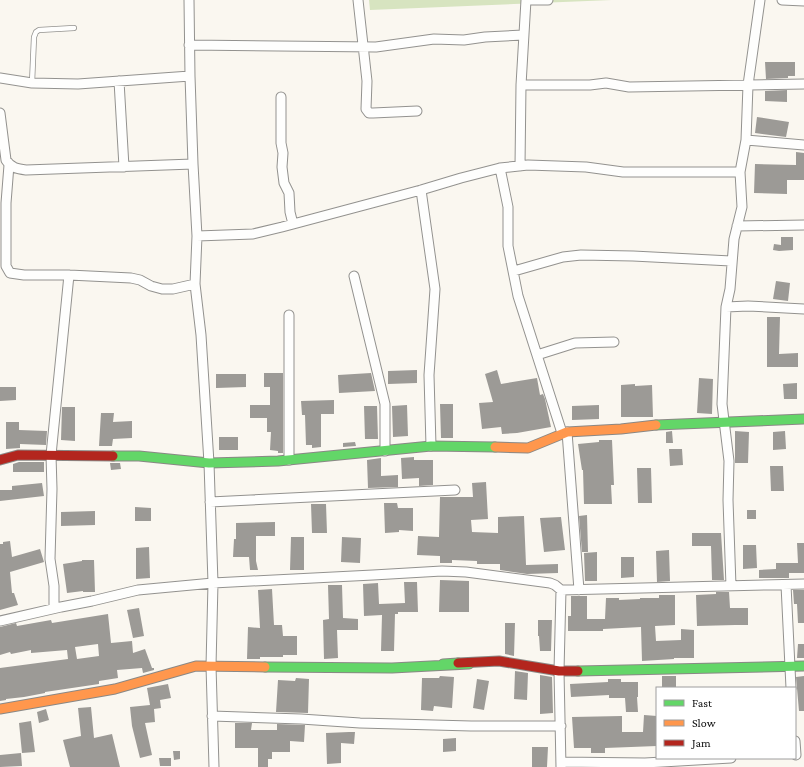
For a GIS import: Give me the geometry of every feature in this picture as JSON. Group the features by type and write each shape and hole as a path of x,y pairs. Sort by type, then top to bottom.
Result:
{"street":[{"path":"189,0 190,76 197,236 195,284 201,335 209,463 213,583 211,666 214,767"},
{"path":"358,0 367,81 366,109 369,113 417,111"},
{"path":"520,166 521,85 526,0"},
{"path":"531,0 548,0"},
{"path":"731,586 728,500 729,461 722,404 726,307 730,289 731,261 742,207 740,172 746,140 748,85 760,0"},
{"path":"782,0 804,1"},
{"path":"190,45 376,47 434,39 464,40 485,37 523,35"},
{"path":"0,78 32,83 78,84 190,76"},
{"path":"119,81 124,167"},
{"path":"521,85 590,85 606,83 630,87 804,84"},
{"path":"281,97 282,167 284,183 289,193 290,212 293,224"},
{"path":"0,113 6,160 9,165 16,168 26,170 193,164"},
{"path":"746,140 804,145"},
{"path":"9,165 3,203 6,266 10,273 24,275 131,278 162,289 173,289 195,284"},
{"path":"197,236 253,234 500,168 528,165 586,167 623,172 740,172"},
{"path":"500,168 508,207 508,246 518,296 564,432 579,590"},
{"path":"421,190 435,289 429,376 431,446"},
{"path":"737,226 804,225"},
{"path":"514,271 563,257 581,255 731,261"},
{"path":"54,608 54,586 50,559 52,489 51,455 68,276"},
{"path":"354,276 386,404 385,451"},
{"path":"726,307 748,306 804,309"},
{"path":"289,315 289,460"},
{"path":"537,355 575,343 614,342"},
{"path":"0,460 18,455 139,456 209,463 289,460 431,446 528,448 564,432 621,429 666,424 804,419"},
{"path":"210,502 455,490"},
{"path":"0,621 138,590 213,583 373,576 442,571 543,582 555,585 561,590 804,584"},
{"path":"786,585 791,687"},
{"path":"561,590 559,670 561,764 645,765 729,761"},
{"path":"0,709 115,689 196,666 392,668 499,661 559,670 804,666"},
{"path":"212,716 301,719 360,723 471,726 561,726"}],"lane":[{"path":"32,83 34,36 36,32 39,30 74,28"}],"green space":[{"path":"369,0 612,0 370,10"}],"building":[{"path":"765,62 795,62 795,76 788,76 788,78 766,79"},
{"path":"787,90 787,102 765,101 765,91"},
{"path":"757,117 789,122 786,137 755,133"},
{"path":"796,152 804,153 804,180 787,180 787,194 754,193 755,164 796,165"},
{"path":"781,237 793,237 793,250 773,250 774,244 781,245"},
{"path":"776,281 790,283 788,301 773,299"},
{"path":"767,317 780,317 779,354 798,353 798,367 767,367"},
{"path":"417,370 417,383 388,384 388,371"},
{"path":"497,370 501,384 537,378 540,395 543,394 545,399 551,427 502,434 501,427 482,429 479,403 493,402 485,374"},
{"path":"264,373 283,373 283,453 270,450 271,432 267,432 267,418 250,418 250,405 270,405 270,387 264,387"},
{"path":"371,373 375,391 339,393 338,375"},
{"path":"216,374 246,374 246,387 216,388"},
{"path":"699,378 713,379 712,414 697,413"},
{"path":"797,383 797,399 784,399 783,384"},
{"path":"635,384 635,386 652,385 653,417 621,417 621,385"},
{"path":"0,387 16,387 16,400 0,401"},
{"path":"334,400 334,414 321,414 321,447 312,448 312,445 306,445 305,415 302,415 301,401"},
{"path":"440,404 453,404 453,438 441,438"},
{"path":"407,405 408,436 393,437 392,406"},
{"path":"599,405 599,419 572,420 572,406"},
{"path":"364,406 377,406 378,439 365,439"},
{"path":"62,407 75,407 75,441 61,440"},
{"path":"101,413 114,413 113,422 132,421 132,438 113,439 112,446 99,446"},
{"path":"6,422 19,422 19,430 47,431 46,445 20,444 20,448 6,449"},
{"path":"672,431 673,443 666,443 666,432"},
{"path":"735,431 749,432 748,463 735,463"},
{"path":"785,431 786,449 773,450 773,432"},
{"path":"219,437 238,437 238,450 219,450"},
{"path":"599,440 612,440 614,485 611,485 612,504 584,504 583,470 578,444 599,442"},
{"path":"355,442 356,446 343,447 343,443"},
{"path":"669,449 682,449 683,465 670,466"},
{"path":"414,457 414,460 433,460 433,485 419,486 419,478 402,479 401,458"},
{"path":"381,458 381,476 398,475 398,487 368,488 367,460"},
{"path":"19,462 44,462 44,472 13,472 13,464"},
{"path":"110,463 120,463 121,469 111,470"},
{"path":"770,466 783,466 784,491 771,491"},
{"path":"637,468 651,468 652,503 638,503"},
{"path":"486,482 488,519 471,520 472,532 498,533 498,517 524,516 526,565 558,564 558,573 527,574 500,570 500,564 477,564 477,561 452,560 452,563 440,563 440,556 417,555 418,536 439,537 440,497 473,497 472,483"},
{"path":"42,483 44,496 0,501 0,490 12,490 12,486"},
{"path":"384,503 397,503 398,508 413,508 413,531 399,530 399,532 385,533"},
{"path":"311,504 326,504 327,533 312,533"},
{"path":"135,507 151,508 151,521 135,521"},
{"path":"747,510 756,510 756,519 747,519"},
{"path":"95,511 95,525 61,526 61,512"},
{"path":"587,515 588,552 582,552 579,516"},
{"path":"561,517 565,550 544,552 540,518"},
{"path":"275,522 275,536 256,536 256,561 258,570 250,570 249,557 233,557 234,539 236,539 236,523"},
{"path":"692,533 721,533 724,580 712,580 711,546 692,546"},
{"path":"291,537 304,537 304,570 290,570"},
{"path":"342,537 361,538 360,563 341,562"},
{"path":"10,541 12,557 40,549 44,562 10,572 12,593 14,593 18,605 0,610 0,544"},
{"path":"797,543 804,543 804,573 789,573 789,578 759,578 759,570 776,569 776,563 798,563"},
{"path":"743,545 756,545 757,568 743,569"},
{"path":"149,547 150,578 136,579 136,548"},
{"path":"669,550 670,581 657,582 656,551"},
{"path":"597,552 597,581 585,581 584,553"},
{"path":"621,557 634,557 634,577 621,578"},
{"path":"82,560 94,560 95,592 83,591 67,593 63,564"},
{"path":"440,580 469,581 469,612 439,612"},
{"path":"404,582 417,582 418,612 398,612 398,614 395,614 394,651 381,651 382,615 364,616 363,584 378,583 379,604 405,603"},
{"path":"328,585 342,585 343,618 358,619 358,630 337,630 338,658 324,659 323,620 329,619"},
{"path":"272,589 274,625 282,625 283,636 297,636 297,655 247,659 248,627 260,628 258,590"},
{"path":"793,590 804,590 804,623 798,623 797,604 794,604"},
{"path":"716,592 729,592 730,608 748,608 748,625 697,626 696,595 716,594"},
{"path":"659,595 675,595 675,625 655,626 656,641 681,640 681,629 694,630 694,658 642,661 641,627 603,629 603,631 568,631 568,616 571,616 571,596 587,596 587,619 605,619 606,598 619,598 619,600 659,598"},
{"path":"139,608 144,636 133,638 127,610"},
{"path":"108,614 111,643 132,641 133,653 145,649 154,670 143,673 142,668 117,670 118,678 99,681 99,684 45,692 0,701 0,668 68,659 67,650 31,653 31,650 11,654 10,652 0,655 0,627 16,623 17,626 51,620 52,623","holes":["98,644 99,656 77,659 75,647"]},
{"path":"538,620 552,620 551,651 540,651"},
{"path":"505,623 515,623 514,656 505,654"},
{"path":"798,644 804,644 804,658 797,658"},
{"path":"515,671 528,673 527,700 514,699"},
{"path":"540,675 552,677 553,713 540,714"},
{"path":"440,676 454,677 452,708 434,706 433,711 421,710 422,678 439,678"},
{"path":"662,676 676,676 676,687 662,687"},
{"path":"804,676 804,711 799,711 796,677"},
{"path":"296,678 309,679 308,713 276,712 278,680 295,681"},
{"path":"477,679 489,681 484,710 473,708"},
{"path":"608,679 621,679 621,682 638,682 638,712 626,712 625,698 609,698 609,695 571,697 570,684 608,682"},
{"path":"168,684 171,698 160,700 161,708 154,709 155,722 145,723 152,755 140,758 132,726 130,707 150,705 147,688"},
{"path":"91,707 94,738 112,734 120,767 70,767 63,740 81,736 78,708"},
{"path":"46,709 49,720 39,723 37,712"},
{"path":"644,715 656,716 656,746 605,748 605,753 591,753 591,748 574,748 572,717 622,716 622,732 643,732"},
{"path":"31,721 35,752 22,753 19,723"},
{"path":"235,723 252,723 251,730 277,730 277,724 305,725 304,742 290,741 290,752 272,752 272,759 268,759 268,767 258,767 258,748 235,748"},
{"path":"355,732 354,744 341,743 341,763 327,764 326,733"},
{"path":"456,738 456,751 443,752 443,739"},
{"path":"532,747 548,747 547,767 532,767"},
{"path":"173,751 180,751 180,759 174,760"},
{"path":"21,753 22,766 0,767 0,755"},
{"path":"159,758 171,758 171,766 160,766"}],"traffic: fast":[{"path":"656,425 804,419"},
{"path":"113,456 139,456 209,463 278,461 431,446 495,447"},
{"path":"265,667 392,668 469,664 443,664 458,663"},
{"path":"578,671 804,666"}],"traffic: slow":[{"path":"495,447 528,448 567,432 621,429 656,425"},
{"path":"0,709 115,689 196,666 265,667"}],"traffic: jam":[{"path":"0,460 18,455 113,456"},
{"path":"458,663 499,661 559,671 578,671"}]}
